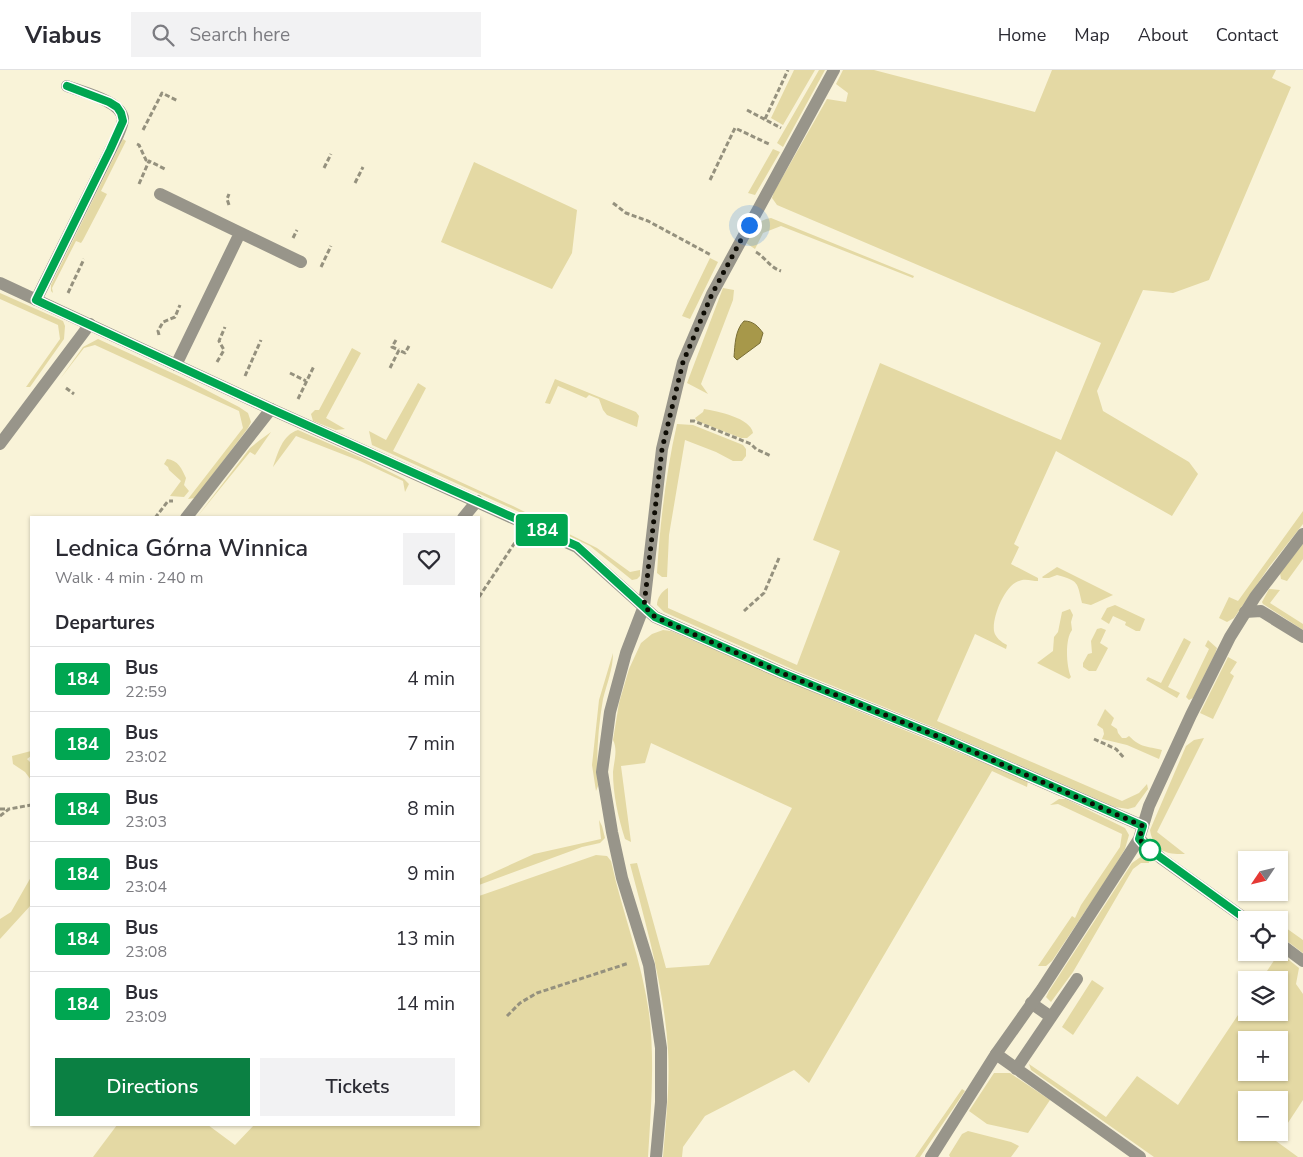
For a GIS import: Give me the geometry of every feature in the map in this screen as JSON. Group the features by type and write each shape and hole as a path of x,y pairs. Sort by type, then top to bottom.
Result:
{"street":[{"path":"656,1157 661,1102 661,1048 649,965 622,878 602,772 610,712 626,653 644,606 662,449 683,362 712,294 834,70"},
{"path":"36,300 118,135 123,121 117,107 109,102 67,86"},
{"path":"160,194 301,262"},
{"path":"176,365 240,233"},
{"path":"0,283 271,409 577,546 655,617 782,673 942,738 1143,826"},
{"path":"0,444 90,324"},
{"path":"188,516 271,409"},
{"path":"465,516 477,501"},
{"path":"931,1157 996,1054 1139,839 1149,806 1230,637 1266,581 1303,534"},
{"path":"1245,612 1261,611 1303,638"},
{"path":"1139,839 1162,859 1238,914"},
{"path":"1288,950 1303,961"},
{"path":"1016,1069 1077,980"},
{"path":"1031,1003 1051,1017"},
{"path":"996,1054 1140,1157"}],"path":[{"path":"765,119 788,70"},
{"path":"136,144 162,93 178,101"},
{"path":"746,110 782,128"},
{"path":"710,180 735,128 775,147"},
{"path":"118,135 139,145 146,160 164,169"},
{"path":"324,168 331,154"},
{"path":"139,184 149,162"},
{"path":"355,183 363,167"},
{"path":"613,203 626,213 648,221 697,247"},
{"path":"320,270 331,246"},
{"path":"754,251 768,265 780,271"},
{"path":"65,299 84,259"},
{"path":"160,328 162,322 175,317 180,305"},
{"path":"220,359 224,350 219,341 225,327"},
{"path":"246,371 261,340"},
{"path":"396,340 392,347 405,353 409,346"},
{"path":"390,368 399,350"},
{"path":"299,396 314,366"},
{"path":"290,373 306,381"},
{"path":"694,421 750,444 771,456"},
{"path":"480,596 517,541"},
{"path":"744,611 764,593 779,558"},
{"path":"1094,739 1116,749 1124,758"},
{"path":"0,816 9,810 30,804"},
{"path":"0,809 9,810"},
{"path":"506,1016 520,1003 537,992 631,962 649,965"}],"shaded area":[{"path":"794,70 815,70 783,125 771,118"},
{"path":"819,70 825,70 783,147 777,143"},
{"path":"843,70 874,70 1035,112 1052,70 1276,70 1272,78 1291,87 1209,280 1173,293 1143,290 1097,391 1103,411 1189,462 1198,474 1172,516 1056,451 1014,544 1019,547 1011,564 1038,578 1038,581 1019,581 1009,589 1000,602 995,618 994,631 999,639 1007,645 1006,649 975,634 937,721 1122,801 1139,793 1147,784 1148,789 1135,807 1128,809 1115,807 935,728 794,670 664,612 657,605 660,595 668,588 668,608 797,665 840,551 813,540 880,363 1061,440 1101,343 777,205 772,198 774,192 827,99 846,102 848,93 836,84"},
{"path":"123,139 126,141 101,191 107,194 83,240 81,243 76,241 52,288 53,293 51,285"},
{"path":"773,149 780,152 755,195 748,193"},
{"path":"474,162 577,210 572,253 552,289 441,242"},
{"path":"771,218 914,276 913,278 781,226 763,233 755,249 746,243 758,224"},
{"path":"710,258 718,262 690,319 682,316"},
{"path":"723,288 734,290 733,300 701,384 708,394 687,383"},
{"path":"0,293 63,321 65,326 64,339 30,387 26,387 60,339 58,325 0,299"},
{"path":"744,321 755,324 763,333 760,343 737,360 734,357 736,338"},
{"path":"98,339 183,378 248,413 251,422 248,428 195,498 188,499 243,428 239,411 95,345 84,348 60,379 83,347"},
{"path":"352,348 361,353 326,418 345,429 336,430 313,421 311,414 315,410 319,410"},
{"path":"555,379 636,412 639,416 637,427 607,415 599,399 589,395 586,398 558,386 550,404 545,403"},
{"path":"418,383 426,388 393,451 513,506 597,548 630,572 640,570 640,576 632,580 590,546 372,445 369,431 386,440"},
{"path":"704,409 740,419 751,428 753,433 747,438 741,438 697,421 695,418"},
{"path":"677,424 693,425 743,445 746,449 746,456 742,461 733,461 685,440 669,535 667,577 662,577 657,573 660,535 667,479"},
{"path":"298,430 404,479 409,484 405,492 403,481 360,461 296,436 273,467 284,440"},
{"path":"271,432 255,455 250,452 198,516 250,448"},
{"path":"167,459 177,463 186,478 184,485 189,491 184,497 170,496 181,481 164,464"},
{"path":"1303,511 1303,524 1269,567 1234,618 1227,622 1219,618 1229,597 1238,601"},
{"path":"1303,544 1303,559 1287,581 1281,579 1280,573"},
{"path":"1057,567 1113,595 1091,605 1082,603 1078,586 1073,581 1057,575 1049,578 1042,577"},
{"path":"1269,589 1280,590 1270,603 1303,624 1303,630 1263,604 1262,602"},
{"path":"1115,605 1145,619 1140,631 1125,625 1126,622 1113,616 1109,624 1101,619 1107,608"},
{"path":"1070,609 1073,615 1071,622 1072,630 1067,646 1068,666 1071,677 1069,679 1037,663 1053,651 1054,637 1058,632 1062,612"},
{"path":"1097,629 1106,630 1100,643 1108,648 1096,671 1089,671 1083,667 1083,663 1088,654 1092,653 1091,641"},
{"path":"663,630 671,631 1028,781 1027,787 992,771 809,1083 794,1070 705,1116 683,1147 682,1157 663,1157 668,1077 666,1026 654,956 630,864 637,863 666,968 709,965 792,808 651,743 645,763 621,766 631,842 625,839 616,806 613,780 615,752 613,740 619,703 629,669 641,643 652,634"},
{"path":"1184,638 1191,642 1168,687 1180,693 1177,698 1146,680 1148,677 1161,683"},
{"path":"1208,640 1217,648 1193,698 1189,700 1186,697 1209,649 1205,646"},
{"path":"613,653 600,721 597,753 598,786 596,791 592,765 599,700"},
{"path":"1228,657 1237,662 1230,673 1234,676 1213,719 1200,713"},
{"path":"1105,709 1114,718 1111,725 1117,729 1122,738 1129,736 1141,745 1162,750 1159,759 1127,745 1102,739 1103,729 1097,725"},
{"path":"1204,738 1157,832 1185,854 1166,852 1157,847 1150,830 1186,746 1194,740"},
{"path":"30,751 30,757 27,759 30,762 30,779 25,772 13,764 12,756"},
{"path":"1059,799 1066,799 1125,828 1129,835 1125,849 1108,877 1052,961 1046,966 1038,966 1072,916 1075,918 1081,905 1120,847 1122,834 1058,804 1050,805"},
{"path":"599,820 605,838 600,843 582,847 480,885 480,879 534,854 601,839"},
{"path":"596,855 607,856 611,861 637,956 649,1013 652,1067 648,1157 93,1157 116,1126 209,1126 235,1145 253,1126 480,1126 480,896"},
{"path":"1142,856 1148,858 1149,863 1141,863 1133,869 1073,972 1051,1002 1046,997 1049,991 1132,863"},
{"path":"30,879 30,906 0,939 0,919 11,912"},
{"path":"1288,929 1303,940 1303,953 1288,942"},
{"path":"1288,959 1299,968 1296,984 1303,994 1303,1100 1288,1123 1288,1091 1238,1091 1238,1141 1276,1141 1298,1157 1154,1157 1031,1070 1029,1064 1106,1117 1137,1076 1178,1105 1238,1015 1238,1021 1288,1021 1288,971 1267,971 1274,961 1288,961"},
{"path":"1092,980 1104,988 1073,1035 1062,1027"},
{"path":"994,1073 1010,1073 1050,1100 1028,1133 987,1124 969,1111"},
{"path":"962,1089 965,1091 920,1157 915,1157"},
{"path":"968,1131 1011,1142 1019,1146 1011,1157 950,1157 949,1155 962,1134"}],"bus line":[{"name":"184","path":"67,86 109,102 117,107 123,121 36,300 273,410 577,546 655,617 782,673 942,738 1143,826 1139,839 1146,847 1238,913"}],"route":[{"path":"749,225 712,294 683,362 662,449 644,606 655,617 782,673 942,738 1143,826 1139,839 1150,850"}]}
